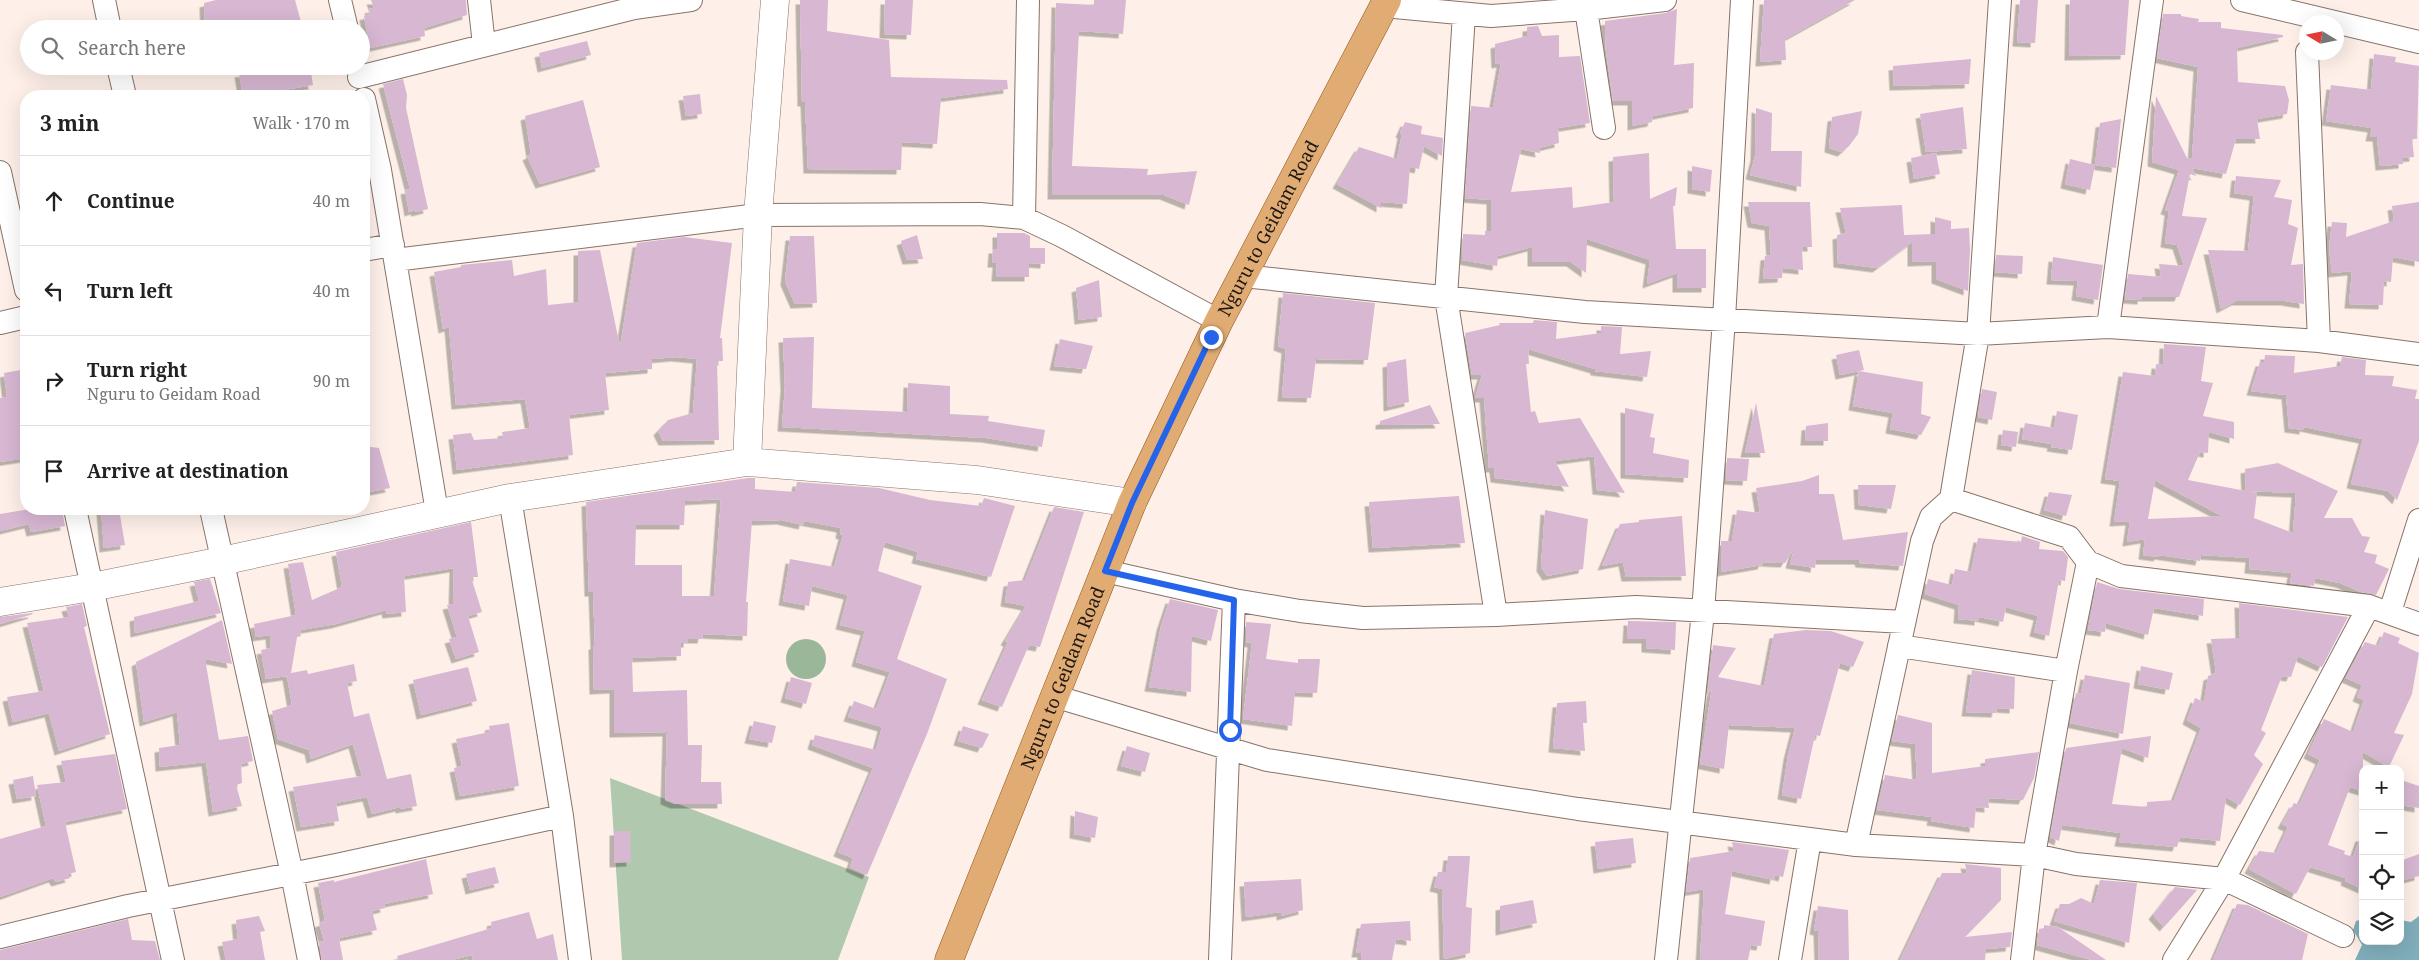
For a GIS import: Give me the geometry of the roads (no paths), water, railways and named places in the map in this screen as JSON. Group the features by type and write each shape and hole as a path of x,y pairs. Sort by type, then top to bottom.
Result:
{"main road":[{"name":"Nguru to Geidam Road","path":"949,960 1132,503 1219,321 1386,3"}],"street":[{"path":"104,0 108,20"},
{"path":"340,0 345,20"},
{"path":"479,0 484,46"},
{"path":"360,85 484,46 634,8 691,0"},
{"path":"747,462 758,215 774,0"},
{"path":"1024,218 1028,0"},
{"path":"1386,3 1491,16 1586,9 1665,0"},
{"path":"1666,960 1703,612 1724,319 1742,0"},
{"path":"1856,845 1925,533 1931,517 1951,499 1978,334 2000,0"},
{"path":"2108,327 2152,0"},
{"path":"2242,0 2305,15"},
{"path":"1586,9 1604,128"},
{"path":"1464,14 1446,297 1496,615"},
{"path":"2344,24 2419,42"},
{"path":"2307,60 2319,341"},
{"path":"120,75 124,90"},
{"path":"370,128 380,170 438,512"},
{"path":"0,172 20,263"},
{"path":"370,250 394,252 758,215 980,214 1024,218 1062,236 1219,321"},
{"path":"1242,276 1584,312 1978,334 2108,327 2319,341 2419,354"},
{"path":"0,322 20,318"},
{"path":"0,602 92,588 510,498 747,462 977,480 1132,503"},
{"path":"510,498 562,816 580,960"},
{"path":"1951,499 2070,538 2088,562 2103,570 2136,579 2369,606 2419,624"},
{"path":"76,515 173,960"},
{"path":"212,515 292,874 309,960"},
{"path":"2390,612 2419,520"},
{"path":"2022,960 2034,855 2066,671 2088,562"},
{"path":"1105,571 1234,600 1300,611 1363,618 1496,615 1636,607 1904,622"},
{"path":"1220,960 1230,748 1234,600"},
{"path":"2174,960 2224,879 2369,606"},
{"path":"1899,646 2066,671"},
{"path":"1054,696 1276,761 1578,809 1856,845 2034,855 2076,864 2224,879 2343,936"},
{"path":"0,938 161,900 562,816"},
{"path":"1790,960 1810,839"}],"water":[{"path":"2419,916 2419,960 2355,960 2362,945 2404,945 2404,921 2411,922"},
{"path":"2359,920 2359,940 2353,930 2356,921"}]}
